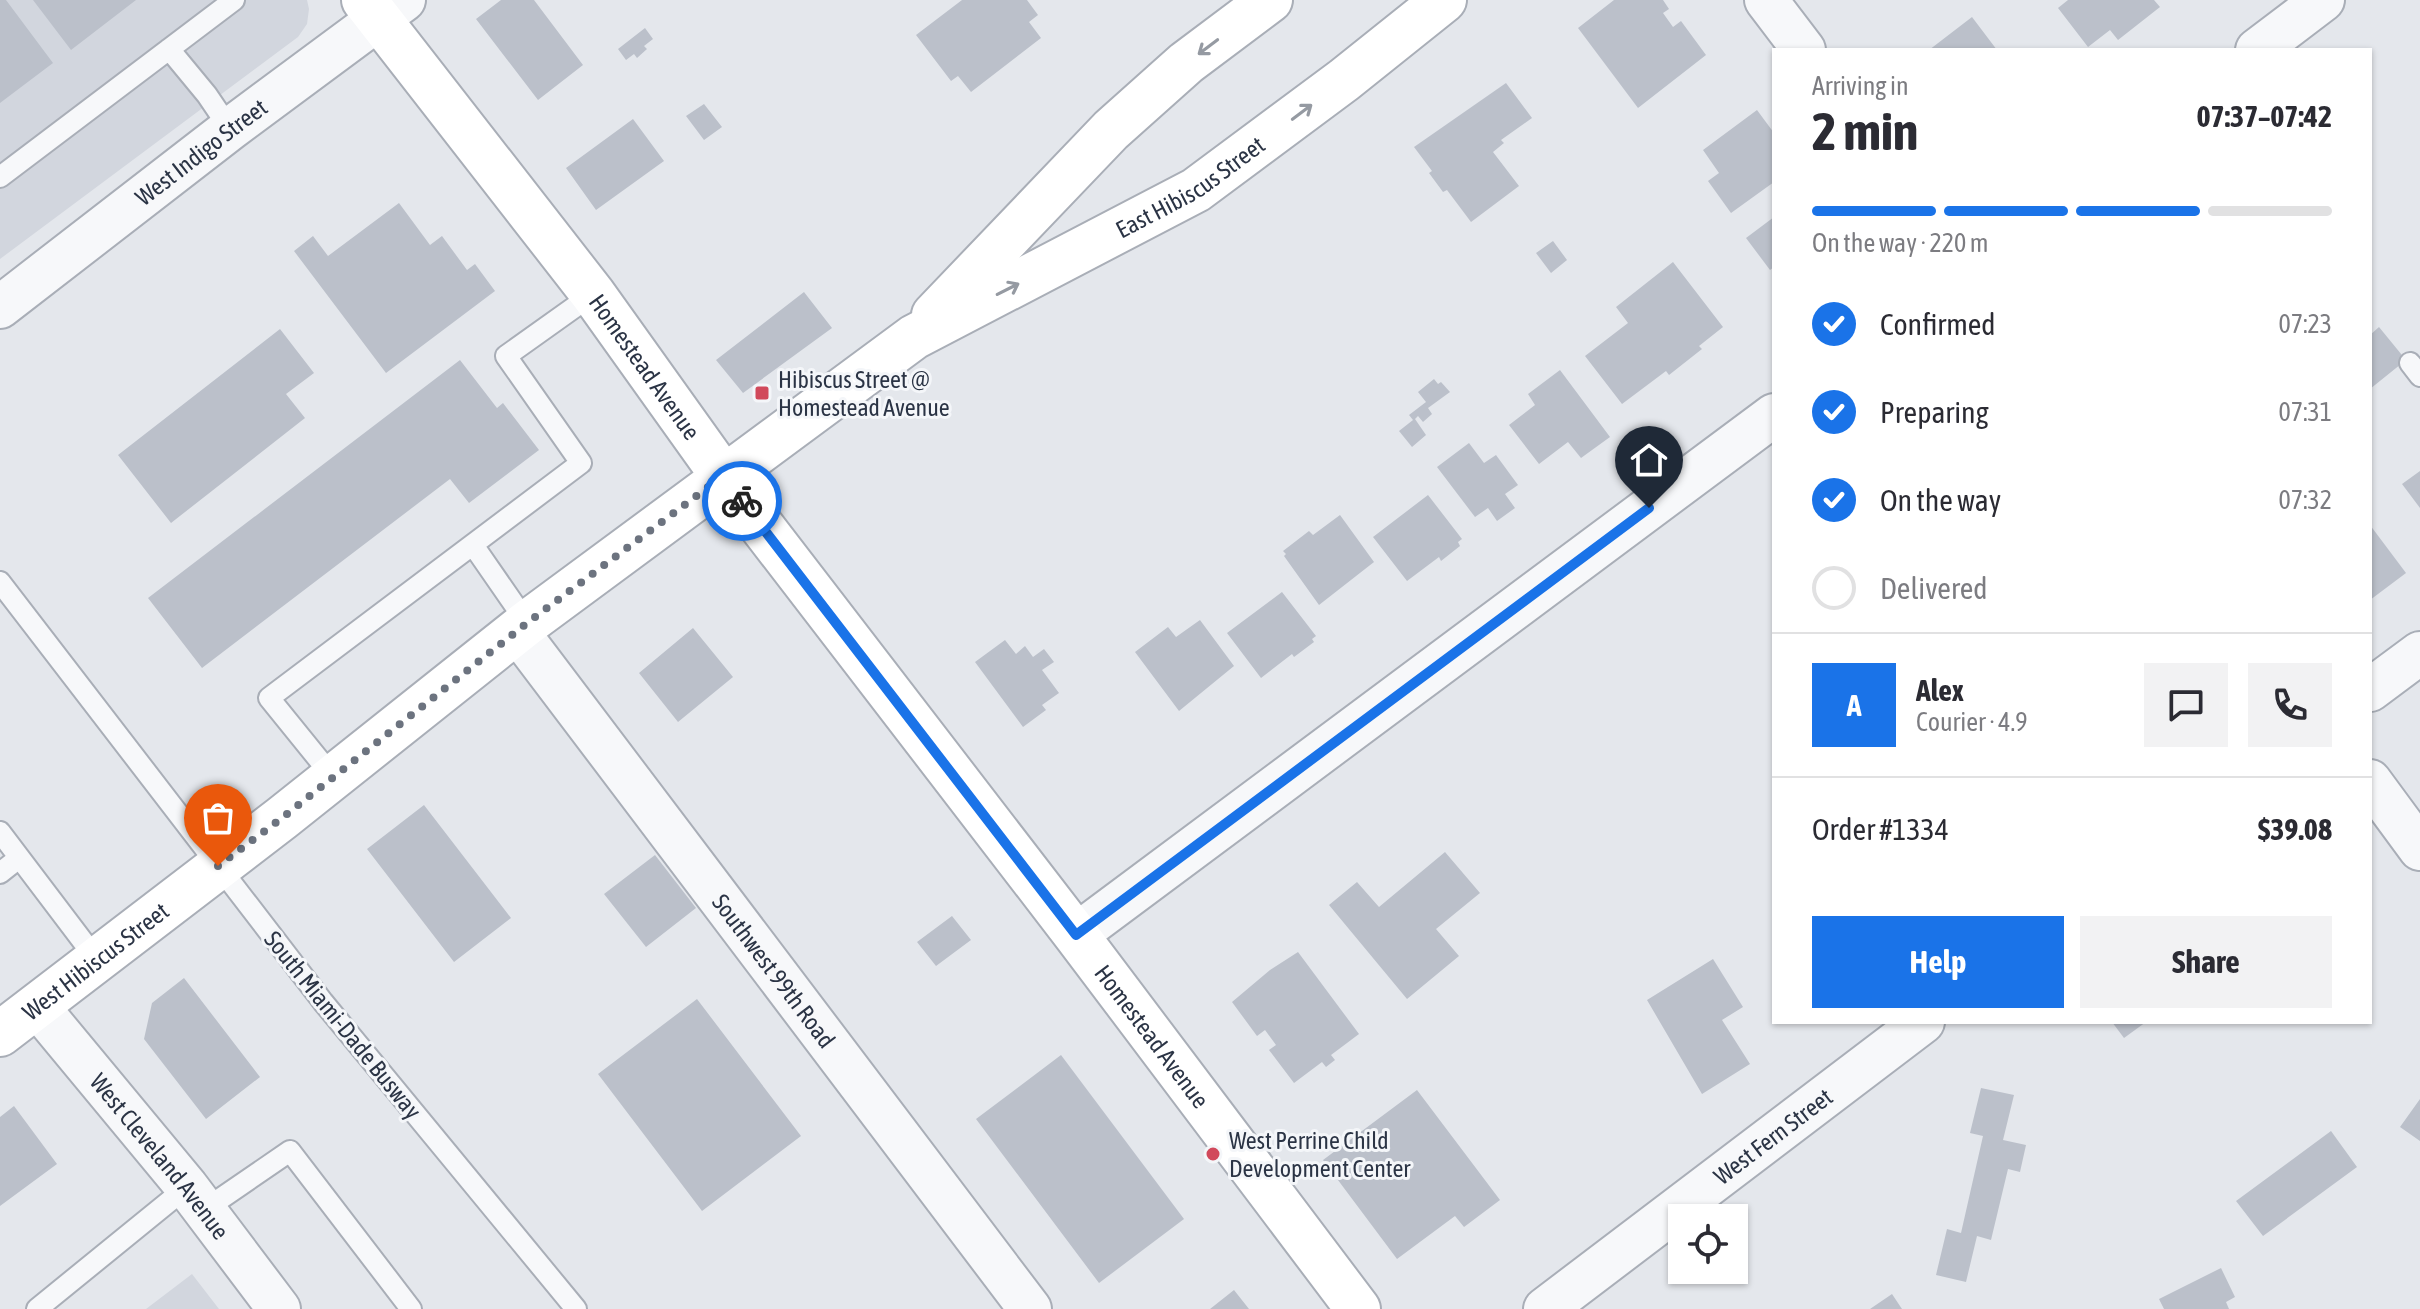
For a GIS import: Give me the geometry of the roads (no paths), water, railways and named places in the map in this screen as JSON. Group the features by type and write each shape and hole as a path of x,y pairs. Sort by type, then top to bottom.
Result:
{"street":[{"name":"East Hibiscus Street","path":"914,337 1111,130 1186,63 1270,0"},
{"name":"East Hibiscus Street","path":"723,476 914,337 1196,190 1344,80 1444,0"},
{"path":"1766,0 1802,48"},
{"path":"2260,48 2323,0"},
{"name":"West Indigo Street","path":"0,307 383,6"},
{"name":"Homestead Avenue","path":"383,6 723,476 1076,935 1358,1309"},
{"path":"1076,935 1772,416"},
{"name":"West Hibiscus Street","path":"0,1034 522,627 723,476"},
{"name":"Southwest 99th Road","path":"522,627 1030,1309"},
{"path":"2372,689 2420,653"},
{"path":"2372,784 2420,849"},
{"name":"West Cleveland Avenue","path":"37,1006 196,1198 279,1309"},
{"name":"West Fern Street","path":"1545,1309 1920,1024"}],"lane":[{"path":"0,177 234,0"},
{"path":"169,49 230,129"},
{"path":"333,777 269,698 581,463 506,356 593,294"},
{"path":"473,545 522,627"},
{"name":"South Miami-Dade Busway","path":"0,582 371,1062 576,1309"},
{"path":"0,832 97,960"},
{"path":"0,873 19,858"},
{"path":"37,1309 196,1198 290,1151 411,1309"}],"place":[{"name":"Hibiscus Street @ Homestead Avenue","path":"762,393"},
{"name":"West Perrine Child Development Center","path":"1213,1154"}]}
